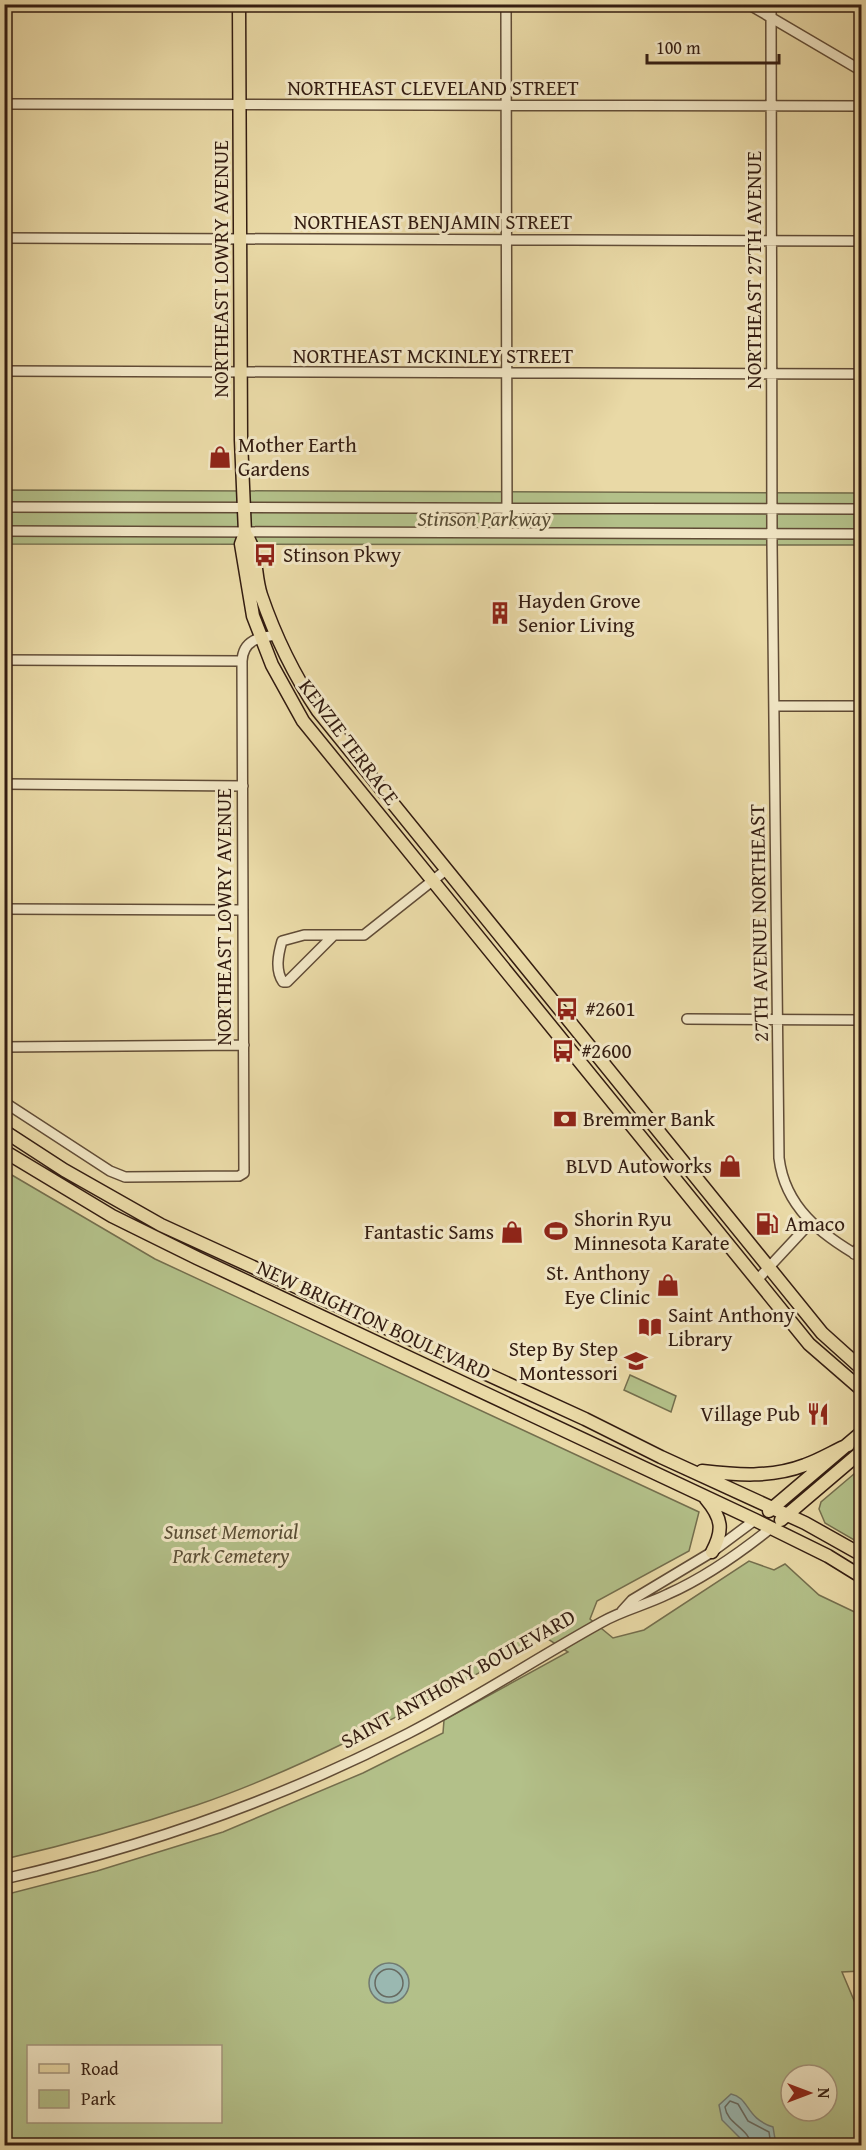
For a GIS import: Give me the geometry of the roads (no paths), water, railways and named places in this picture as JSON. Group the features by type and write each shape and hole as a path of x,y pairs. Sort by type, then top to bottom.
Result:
{"main road":[{"name":"NORTHEAST LOWRY AVENUE","path":"239,4 240,373 245,533"},
{"name":"KENZIE TERRACE","path":"245,533 253,544 260,592 277,635 302,687 318,711 768,1268 822,1333 861,1369"},
{"name":"KENZIE TERRACE","path":"245,533 241,544 243,568 248,598 260,637 272,665 303,721 809,1344 861,1390"},
{"name":"NEW BRIGHTON BOULEVARD","path":"4,1131 64,1170 161,1225 773,1508 861,1555"},
{"name":"NEW BRIGHTON BOULEVARD","path":"4,1151 112,1216 755,1520 828,1556 861,1577"},
{"name":"SAINT ANTHONY BOULEVARD","path":"755,1520 773,1508 861,1432"},
{"path":"691,1470 748,1475 778,1473 807,1465 848,1445"},
{"name":"SAINT ANTHONY BOULEVARD","path":"771,1528 861,1451"},
{"path":"841,1470 861,1459"},
{"path":"704,1496 715,1509 721,1524 720,1535 712,1552"}],"street":[{"path":"506,4 507,532"},
{"path":"748,4 861,71"},
{"name":"NORTHEAST 27TH AVENUE","path":"771,4 772,534"},
{"name":"NORTHEAST CLEVELAND STREET","path":"4,104 861,106"},
{"name":"NORTHEAST BENJAMIN STREET","path":"4,238 861,241"},
{"name":"NORTHEAST MCKINLEY STREET","path":"4,371 861,374"},
{"path":"4,507 861,509"},
{"path":"4,531 861,534"},
{"name":"27TH AVENUE NORTHEAST","path":"772,534 781,1175 786,1192 796,1207 811,1222 858,1256"},
{"path":"4,660 243,656 248,644 260,637 277,635"},
{"name":"NORTHEAST LOWRY AVENUE","path":"4,1102 110,1171 125,1177 228,1177 244,1173 243,656"},
{"path":"774,706 861,706"},
{"path":"4,784 243,786"},
{"path":"333,936 287,982 283,982 279,973 278,955 282,941 304,936 364,935 372,931 446,870"},
{"path":"4,909 243,910"},
{"path":"687,1019 861,1020"},
{"path":"4,1047 244,1046"},
{"path":"757,1280 811,1222"},
{"path":"858,1256 861,1243"},
{"name":"SAINT ANTHONY BOULEVARD","path":"622,1611 632,1600 712,1552 755,1520"},
{"name":"SAINT ANTHONY BOULEVARD","path":"4,1879 104,1854 253,1804 409,1733 604,1620 671,1593 771,1528"}],"water":[{"path":"389,1963 403,1969 409,1983 403,1997 389,2003 375,1997 369,1983 375,1969"},
{"path":"731,2094 742,2100 757,2119 773,2127 776,2145 747,2145 722,2120 719,2105"}],"place":[{"name":"Mother Earth Gardens","path":"220,457"},
{"name":"Stinson Pkwy","path":"265,555"},
{"name":"Hayden Grove Senior Living","path":"500,613"},
{"name":"#2601","path":"567,1009"},
{"name":"#2600","path":"563,1051"},
{"name":"Bremmer Bank","path":"565,1119"},
{"name":"BLVD Autoworks","path":"730,1166"},
{"name":"Amaco","path":"767,1224"},
{"name":"Shorin Ryu Minnesota Karate","path":"556,1231"},
{"name":"Fantastic Sams","path":"512,1232"},
{"name":"St. Anthony Eye Clinic","path":"668,1285"},
{"name":"Saint Anthony Library","path":"650,1327"},
{"name":"Step By Step Montessori","path":"636,1361"},
{"name":"Village Pub","path":"818,1414"}],"park label":[{"name":"Stinson Parkway","path":"484,519"},
{"name":"Sunset Memorial Park Cemetery","path":"231,1544"}]}
